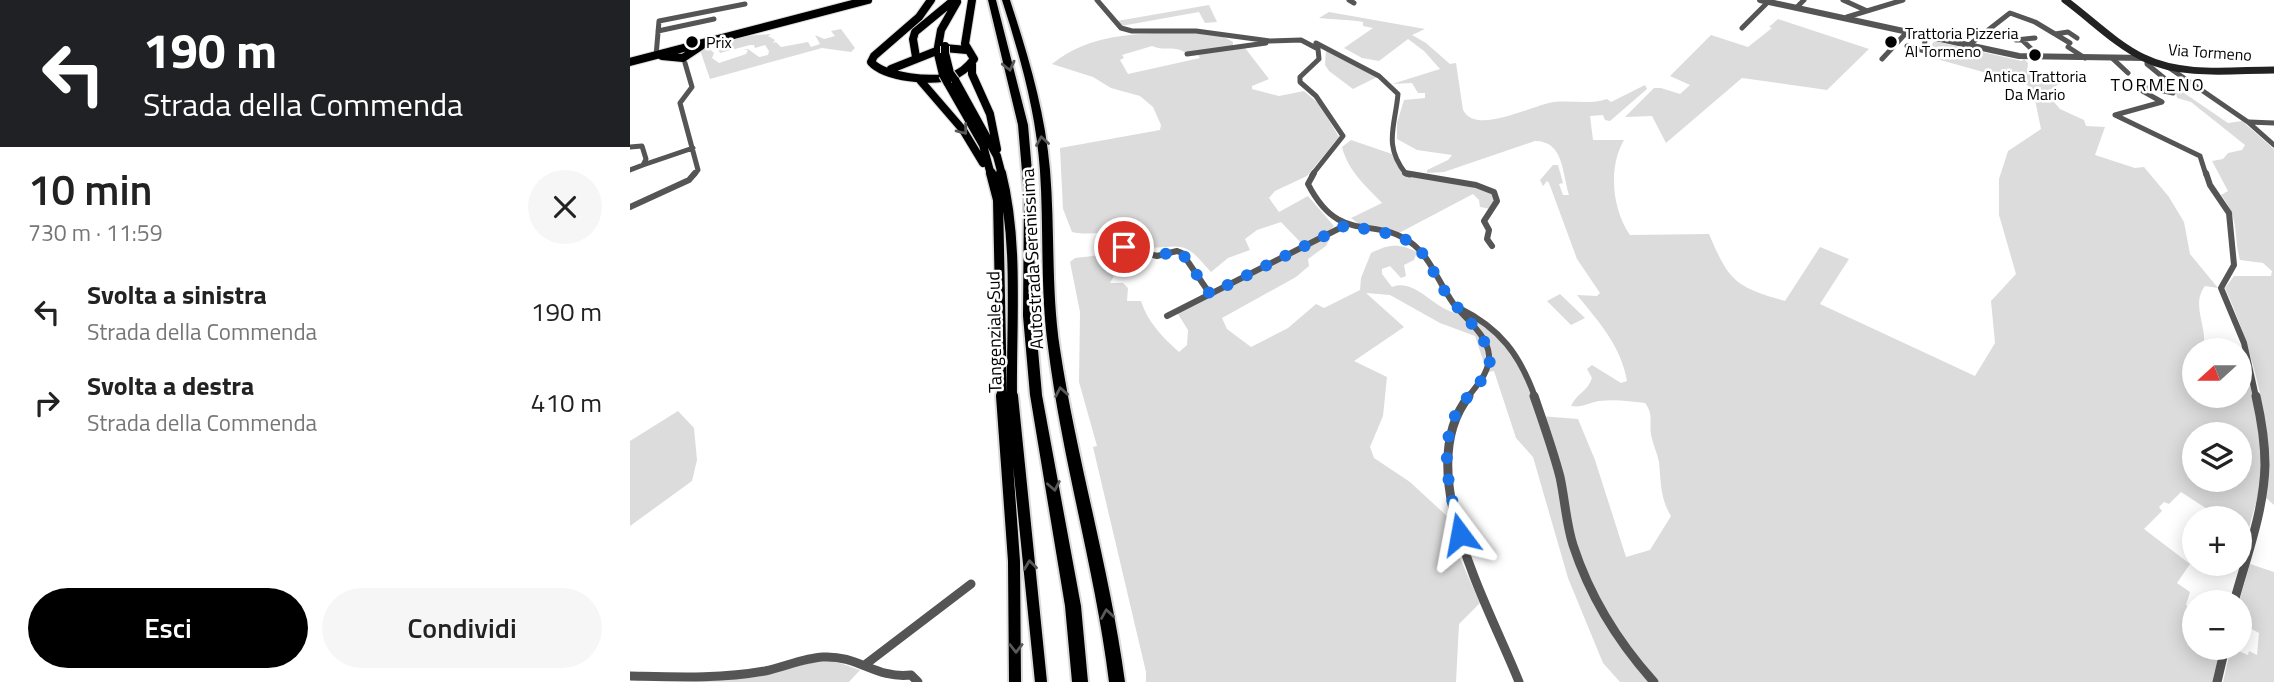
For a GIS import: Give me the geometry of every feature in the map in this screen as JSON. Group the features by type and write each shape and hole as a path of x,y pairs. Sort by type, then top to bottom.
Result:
{"highway":[{"name":"Autostrada Serenissima","path":"992,0 1023,125 1029,195 1029,316 1035,382 1073,607 1080,682"},
{"name":"Autostrada Serenissima","path":"1006,0 1039,122 1046,170 1049,312 1060,393 1105,598 1117,682"}],"main road":[{"path":"630,62 656,56 682,55 707,43 868,0"},
{"path":"931,0 925,4 919,17 874,56 872,64 915,77 945,78 972,64"},
{"path":"941,50 941,30 957,0"},
{"path":"957,0 915,33 913,60 907,72 915,77 963,130 996,188"},
{"path":"941,50 965,0"},
{"path":"967,50 966,30 972,0"},
{"path":"2065,0 2146,59"},
{"path":"882,69 898,68 938,49 967,50 974,56 972,74 993,124 997,156"},
{"name":"Tangenziale Sud","path":"941,50 949,78 984,145 996,188 1000,240 1002,405 1014,587 1015,682"},
{"name":"Via Tormeno","path":"2146,59 2166,65 2194,68 2274,70"},
{"name":"Tangenziale Sud","path":"949,78 997,156 1008,209 1012,402 1041,682"}],"street":[{"path":"1097,0 1121,29 1196,31 1270,41 1312,41 1379,76 1398,94 1398,109 1391,131 1392,154 1406,174 1488,187 1494,192 1497,201 1484,221 1489,230 1487,239 1492,246"},
{"path":"1797,7 1804,0"},
{"path":"1843,0 1865,10"},
{"path":"1847,16 1903,0"},
{"path":"1742,27 1764,1 1847,16 1969,45 2040,57 2146,59 2147,64 2164,78 2173,93 2141,86 2139,89 2162,102 2115,115 2200,156 2210,184 2230,213 2234,265 2221,288 2244,343 2261,419 2265,465 2260,500 2237,590"},
{"path":"656,56 659,21 745,4"},
{"path":"1969,45 2010,13 2035,22 2086,58"},
{"path":"658,31 714,19"},
{"path":"1882,58 1907,32"},
{"path":"2054,34 2068,32 2077,38"},
{"path":"2008,34 2016,40 2035,38"},
{"path":"1907,46 1926,53 1926,36"},
{"path":"2022,40 2040,57"},
{"path":"1187,54 1270,41"},
{"path":"1305,41 1313,44 1320,55 1300,77 1300,82 1316,96 1343,136 1308,184 1320,203 1336,220 1414,245 1482,338 1490,359 1487,372 1459,409 1451,425 1447,447 1447,480 1469,564 1519,682"},
{"path":"2114,50 2123,58"},
{"path":"630,206 690,180 698,170 680,103 692,87 682,55"},
{"path":"2112,58 2128,73"},
{"path":"2166,65 2248,122 2274,145"},
{"path":"2248,122 2274,123"},
{"path":"630,147 642,146 645,162"},
{"path":"630,170 645,162 693,148"},
{"path":"1167,316 1346,225"},
{"path":"1124,247 1157,256 1177,251 1182,253 1210,294"},
{"path":"1457,307 1496,327 1510,343 1525,370 1556,458 1566,520 1579,562 1608,625 1654,682"},
{"path":"866,664 971,584"},
{"path":"630,677 718,677 765,671 822,657 843,658 866,664 878,673 893,677 911,675 918,682"},
{"path":"2217,682 2222,660"}],"shaded area":[{"path":"1209,5 1217,22 1205,23 1199,12 1121,26 1117,21"},
{"path":"1329,12 1425,29 1412,35 1426,43 1450,64 1456,63 1463,110 1470,117 1480,120 1505,117 1554,102 1594,102 1607,99 1611,102 1645,85 1647,89 1610,121 1605,120 1603,115 1590,116 1593,140 1624,140 1616,163 1614,188 1619,213 1630,235 1709,234 1722,262 1736,280 1755,291 1785,301 1820,247 1849,259 1820,304 1975,376 1995,343 1991,301 2016,274 1999,215 1999,179 2008,151 2041,129 2033,90 2026,84 1926,56 1934,41 2022,61 2024,59 2028,63 2027,72 2061,77 2064,81 2051,89 2049,96 2060,109 2084,120 2086,126 2105,127 2095,155 2135,168 2144,167 2169,197 2184,222 2190,254 2218,288 2205,286 2199,301 2204,338 2182,338 2182,408 2252,408 2252,387 2253,391 2262,463 2259,491 2252,517 2252,506 2203,506 2181,492 2169,504 2164,502 2159,507 2162,511 2144,529 2182,558 2182,576 2177,583 2187,590 2182,590 2182,660 2220,660 2214,682 1620,682 1603,663 1568,578 1533,457 1516,438 1494,371 1487,372 1475,336 1440,323 1390,295 1366,293 1404,327 1354,361 1387,377 1383,416 1370,447 1374,458 1410,482 1449,518 1459,556 1480,603 1459,624 1456,682 1146,682 1146,672 1093,447 1097,446 1079,382 1080,312 1070,262 1075,258 1111,254 1118,269 1110,283 1123,283 1128,288 1127,301 1141,301 1156,329 1179,352 1187,345 1188,330 1176,311 1304,246 1281,222 1257,230 1245,239 1250,250 1228,258 1211,272 1196,255 1185,248 1144,245 1144,227 1099,233 1072,232 1063,209 1060,148 1160,130 1161,125 1153,107 1140,96 1111,88 1093,77 1052,64 1081,46 1129,35 1193,33 1221,36 1233,42 1233,46 1187,54 1178,49 1152,46 1122,55 1124,58 1120,60 1128,74 1200,58 1198,55 1187,56 1245,48 1269,79 1252,86 1252,89 1279,96 1304,91 1319,104 1339,137 1307,176 1275,191 1269,198 1279,212 1308,196 1334,226 1326,235 1330,238 1326,246 1308,259 1309,266 1296,277 1222,318 1227,329 1251,347 1288,328 1316,304 1324,308 1360,290 1361,278 1371,253 1394,246 1411,249 1417,252 1414,260 1404,265 1406,276 1401,278 1390,266 1382,269 1382,274 1392,287 1399,285 1413,288 1445,309 1490,327 1515,356 1540,416 1578,419 1595,460 1626,557 1650,550 1671,516 1663,496 1659,462 1651,435 1650,415 1645,403 1611,400 1571,406 1590,382 1592,378 1587,369 1592,365 1621,383 1627,381 1614,346 1577,295 1597,296 1600,293 1577,259 1549,183 1547,181 1543,186 1540,180 1553,165 1558,165 1563,183 1559,184 1563,195 1569,195 1557,152 1544,142 1535,141 1444,172 1427,173 1427,170 1448,160 1452,155 1417,150 1397,139 1397,123 1404,100 1425,98 1425,93 1418,93 1412,83 1392,84 1440,69 1424,51 1408,39 1379,61 1362,58 1344,48 1373,28 1352,20 1319,18"},
{"path":"1778,19 1869,49 1827,90 1742,78 1666,143 1652,116 1625,117 1654,88 1680,94 1690,85 1670,76 1711,35 1748,47 1772,28 1769,27"},
{"path":"841,29 855,48 851,52 822,48 710,79 700,50 706,46 714,53 712,58 719,63 746,54 748,50 743,50 748,49 759,57 768,55 769,51 765,45 755,48 750,45 720,53 716,44 745,36 771,34 768,36 775,40 773,43 776,42 781,47 808,42 811,47 820,44 815,35 824,39 835,36 831,31"},
{"path":"1326,48 1379,76 1353,89 1325,65"},
{"path":"2171,84 2228,123 2242,121 2274,149 2274,505 2265,497 2267,443 2252,361 2252,338 2245,338 2225,288 2234,276 2271,276 2272,271 2263,263 2240,260 2234,219 2221,195 2228,191 2212,161 2242,150 2245,145 2191,102 2177,98 2176,92 2183,93"},
{"path":"1351,140 1392,154 1407,174 1488,187 1497,201 1491,209 1480,207 1479,200 1473,194 1399,233 1360,225 1351,218 1382,203 1358,178 1345,156 1342,147"},
{"path":"1560,294 1585,318 1571,325 1547,301"},
{"path":"678,411 694,428 697,460 692,481 630,526 630,441"},
{"path":"2252,565 2274,572 2274,682 2223,682 2228,660 2252,660 2252,652 2257,655 2259,633 2252,629 2252,590 2242,590 2247,576 2252,576"},
{"path":"834,661 860,670 849,682 690,682 757,677 814,662"}],"place":[{"name":"Prix","path":"692,42"},
{"name":"Trattoria Pizzeria Al Tormeno","path":"1891,42"},
{"name":"Antica Trattoria Da Mario","path":"2035,55"}],"district":[{"name":"TORMENO","path":"2158,84"}],"route":[{"path":"1124,247 1157,256 1177,251 1182,253 1210,294 1346,225 1391,236 1414,245 1444,290 1482,338 1490,359 1487,372 1459,409 1451,425 1447,447 1447,480 1460,534"}]}
